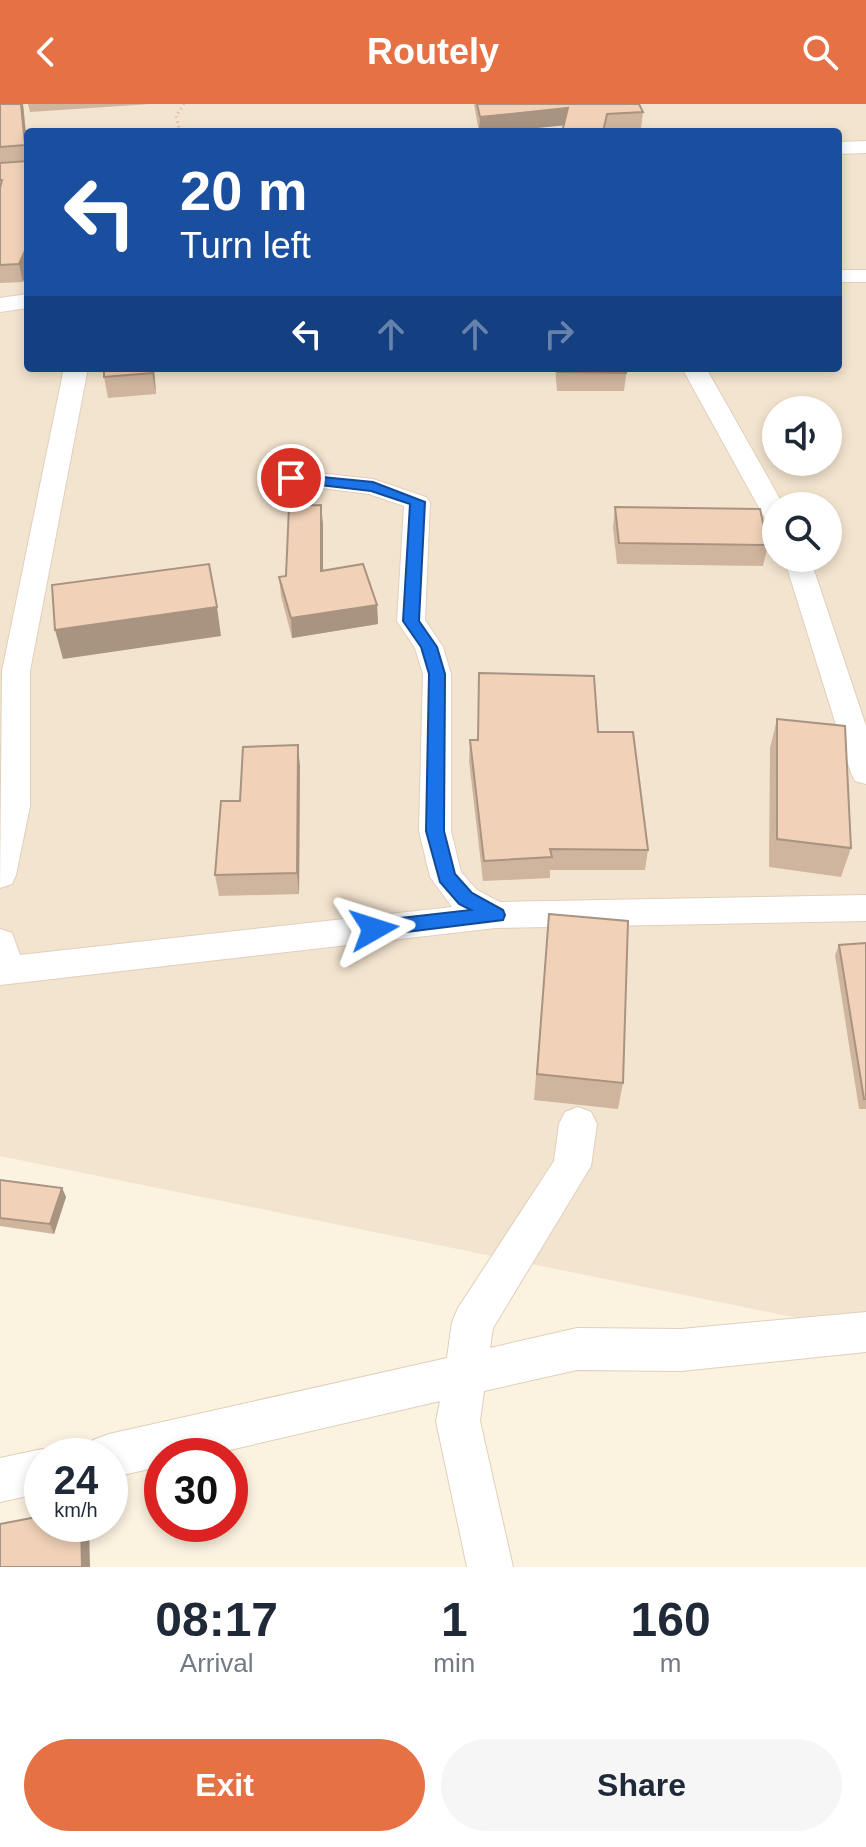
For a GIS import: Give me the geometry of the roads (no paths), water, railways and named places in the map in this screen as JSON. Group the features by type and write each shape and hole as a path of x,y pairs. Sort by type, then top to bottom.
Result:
{"street":[{"path":"842,148 866,147"},
{"path":"842,276 866,276"},
{"path":"0,305 24,302"},
{"path":"0,875 14,806 16,671 75,372"},
{"path":"696,372 763,492"},
{"path":"291,478 373,487 417,502 411,621 429,647 437,674 435,831 446,877 465,899 496,915"},
{"path":"801,572 866,773"},
{"path":"2,962 496,915 866,908"},
{"path":"490,1567 458,1421 473,1322 572,1166 578,1124"},
{"path":"128,1452 577,1349 681,1350 866,1332"},
{"path":"0,1480 24,1475"}]}
